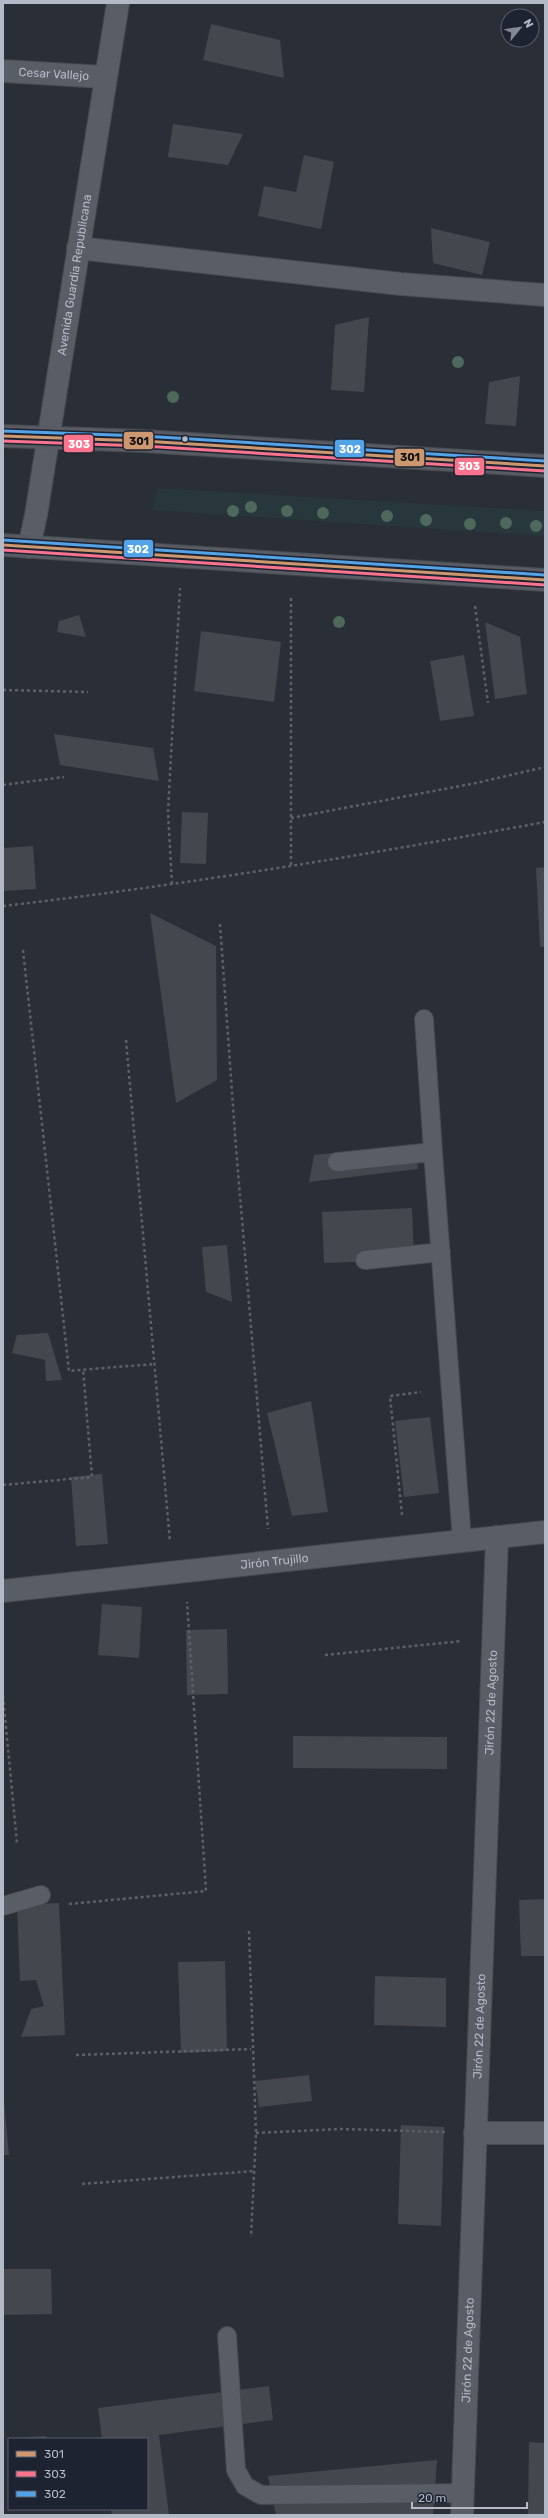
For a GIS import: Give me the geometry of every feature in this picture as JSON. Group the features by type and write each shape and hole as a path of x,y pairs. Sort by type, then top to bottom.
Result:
{"main road":[{"path":"3,436 150,442 545,466"},
{"path":"3,545 545,580"}],"street":[{"name":"Avenida Guardia Republicana","path":"29,547 48,438 104,77 118,3"},
{"name":"Cesar Vallejo","path":"3,71 104,77"},
{"path":"78,248 393,283 545,295"},
{"name":"Jirón Trujillo","path":"3,1591 545,1532"},
{"name":"Jirón 22 de Agosto","path":"462,2515 497,1537"},
{"path":"475,2133 545,2133"}],"lane":[{"path":"424,1019 462,1541"},
{"path":"337,1162 433,1152"},
{"path":"365,1260 441,1252"},
{"path":"3,1906 41,1895"},
{"path":"227,2336 236,2470 245,2486 261,2495 462,2493"}],"path":[{"path":"172,884 168,812 182,557"},
{"path":"291,564 291,865"},
{"path":"470,575 488,703"},
{"path":"3,690 88,692"},
{"path":"291,818 476,783 545,767"},
{"path":"3,785 64,777"},
{"path":"3,906 116,893 383,852 545,822"},
{"path":"220,924 236,1148 271,1562"},
{"path":"23,950 69,1371 154,1364"},
{"path":"69,1904 206,1891 179,1572 154,1364 126,1040"},
{"path":"3,1485 92,1477 83,1369"},
{"path":"406,1548 390,1396 451,1388"},
{"path":"325,1655 493,1638"},
{"path":"3,1696 17,1843"},
{"path":"249,1931 251,2049 256,2133 251,2236"},
{"path":"76,2056 251,2049"},
{"path":"256,2133 341,2130 475,2133"},
{"path":"82,2184 254,2171"}],"shaded area":[{"path":"157,488 545,511 545,536 152,510"}],"building":[{"path":"211,24 280,40 284,78 203,60"},
{"path":"173,124 243,134 228,165 168,157"},
{"path":"304,155 334,162 321,229 258,216 264,186 296,192"},
{"path":"431,228 490,242 482,275 433,263"},
{"path":"369,317 364,392 331,390 335,325"},
{"path":"520,376 516,426 485,424 489,382"},
{"path":"79,615 86,637 57,632 59,621"},
{"path":"485,622 520,637 527,694 495,699"},
{"path":"201,631 281,642 274,702 194,691"},
{"path":"464,655 474,716 440,721 430,661"},
{"path":"54,734 153,748 159,781 60,765"},
{"path":"182,812 208,813 206,864 180,863"},
{"path":"33,846 36,889 4,891 3,848"},
{"path":"545,867 545,947 540,947 536,868"},
{"path":"150,913 216,946 217,1080 176,1103"},
{"path":"415,1144 418,1169 309,1182 314,1155"},
{"path":"412,1208 414,1260 324,1263 322,1212"},
{"path":"227,1245 232,1302 206,1292 202,1247"},
{"path":"48,1333 62,1380 46,1381 45,1360 12,1353 17,1335"},
{"path":"311,1401 328,1512 292,1516 267,1413"},
{"path":"430,1417 439,1493 404,1497 395,1421"},
{"path":"102,1474 108,1544 76,1546 71,1477"},
{"path":"102,1604 142,1607 139,1658 98,1655"},
{"path":"227,1629 228,1694 187,1695 186,1630"},
{"path":"293,1736 447,1737 447,1769 293,1768"},
{"path":"545,1899 545,1956 521,1956 519,1900"},
{"path":"59,1903 65,2035 21,2037 31,2009 44,2006 36,1980 20,1981 17,1905"},
{"path":"225,1961 227,2051 181,2053 178,1962"},
{"path":"375,1976 446,1978 446,2027 374,2025"},
{"path":"309,2075 312,2101 259,2107 255,2081"},
{"path":"3,2091 9,2155 3,2155"},
{"path":"401,2125 444,2127 441,2226 398,2224"},
{"path":"3,2269 51,2269 52,2314 3,2315"},
{"path":"269,2386 273,2420 159,2435 169,2515 112,2515 111,2510 148,2510 148,2438 102,2438 98,2408"},
{"path":"46,2436 46,2438 13,2438"},
{"path":"529,2442 545,2443 545,2515 528,2515"},
{"path":"437,2460 433,2515 276,2515 268,2476"}],"transit line":[{"name":"302","path":"3,431 143,436 545,461"},
{"name":"301","path":"3,436 143,441 545,466"},
{"name":"303","path":"3,441 143,446 545,471"},
{"name":"302","path":"3,540 545,575"},
{"name":"301","path":"3,545 545,580"},
{"name":"303","path":"3,550 545,585"}]}
